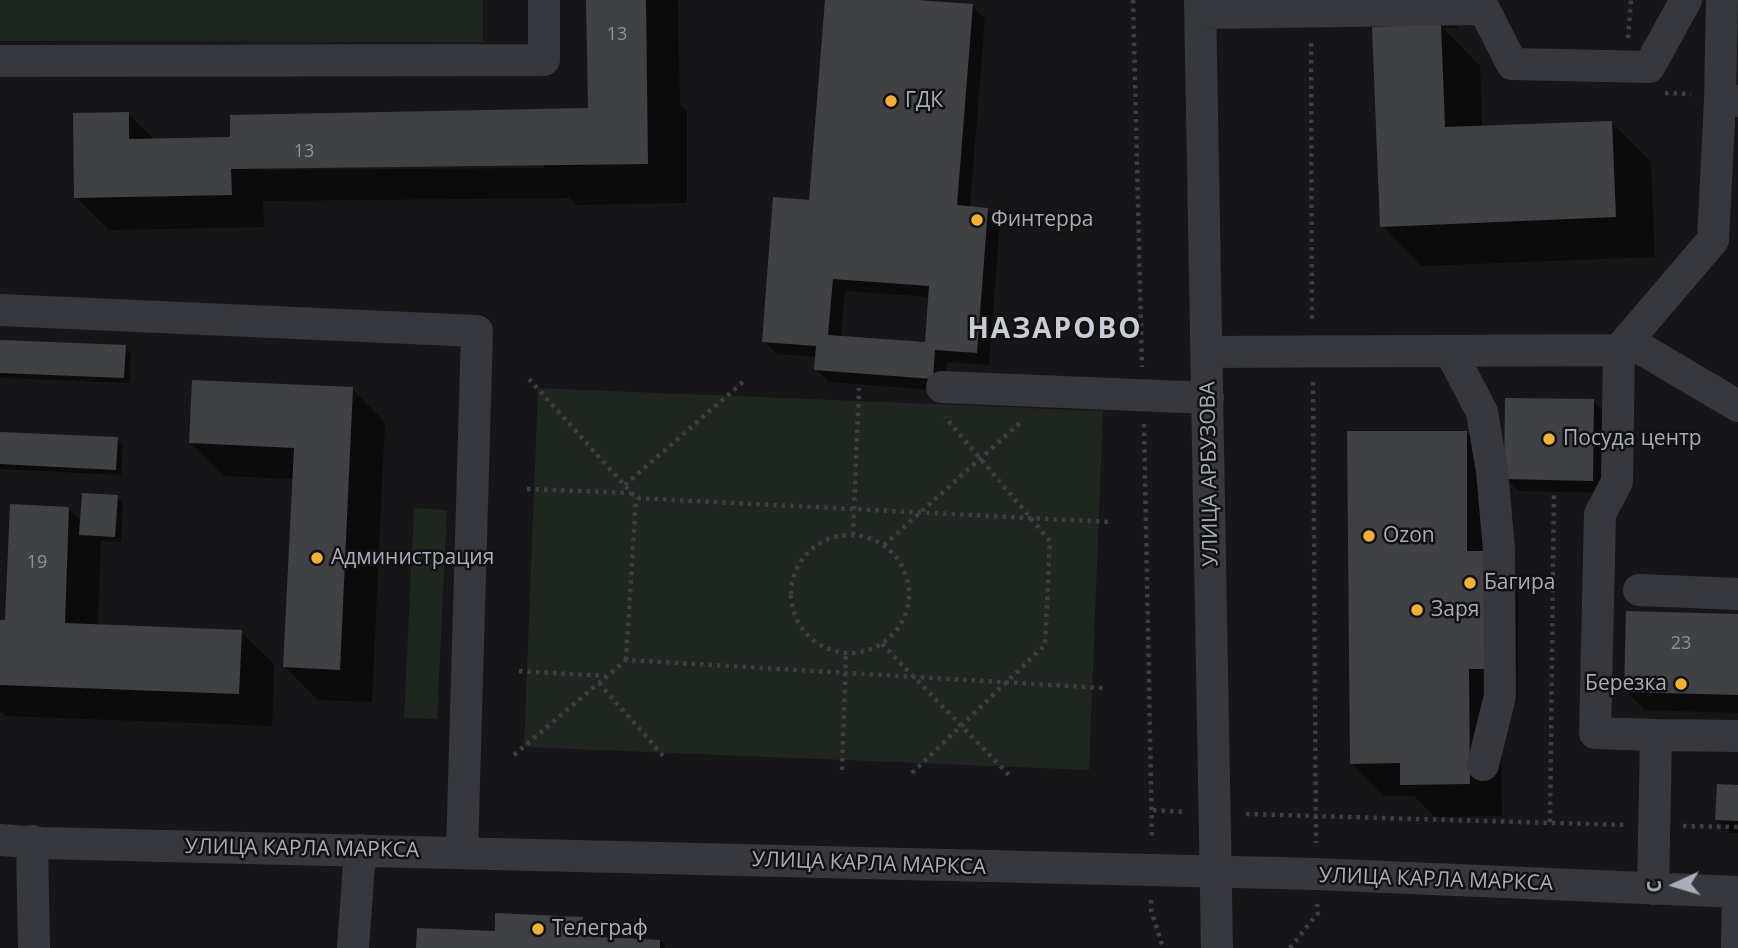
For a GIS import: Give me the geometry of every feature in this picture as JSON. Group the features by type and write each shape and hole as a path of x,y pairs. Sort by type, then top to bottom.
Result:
{"street":[{"path":"0,61 544,60 544,0"},
{"path":"1201,7 1311,12 1464,5 1484,9 1512,64 1648,67 1686,0"},
{"path":"1722,0 1729,101 1713,240 1623,346 1618,390 1617,482 1600,514 1595,733 1738,736"},
{"name":"УЛИЦА АРБУЗОВА","path":"1201,7 1217,813 1217,948"},
{"path":"0,310 477,331 462,852"},
{"path":"1207,352 1313,354 1623,346 1672,368 1738,406"},
{"path":"1451,352 1482,412 1492,471 1499,550 1500,696 1483,765"},
{"path":"1618,390 1627,376 1636,371 1650,367 1672,368"},
{"path":"941,399 1056,392 1208,398"},
{"path":"1639,590 1738,594"},
{"path":"1653,889 1656,735"},
{"name":"УЛИЦА КАРЛА МАРКСА","path":"0,840 42,844 360,849 1152,872 1316,874 1738,894"},
{"path":"32,841 34,948"},
{"path":"353,948 360,849"},
{"path":"1737,948 1738,894"}],"path":[{"path":"1133,0 1153,810 1151,910 1163,948"},
{"path":"1290,948 1318,913 1311,12"},
{"path":"530,379 634,496 626,660"},
{"path":"625,485 744,381"},
{"path":"853,535 859,388"},
{"path":"884,545 1056,392"},
{"path":"912,773 1045,645 1050,541 980,458 941,399"},
{"path":"527,489 854,510 1109,522"},
{"path":"1550,822 1554,492"},
{"path":"853,535 884,545 900,561 909,593 904,618 893,635 882,644 860,652 846,653 828,649 809,636 797,618 792,594 796,570 808,553 827,540 853,535"},
{"path":"882,644 1011,777"},
{"path":"842,770 846,653"},
{"path":"514,755 626,660 1102,688"},
{"path":"519,671 607,676"},
{"path":"599,683 666,759"},
{"path":"1153,810 1655,827 1738,827"}],"shaded area":[{"path":"0,0 483,0 483,42 0,41"},
{"path":"538,388 1103,411 1089,770 524,747"},
{"path":"414,508 447,510 437,719 404,718"}],"building":[{"path":"586,0 646,0 648,164 231,169 232,195 74,198 73,113 129,112 129,139 230,137 230,115 588,108"},
{"name":"ГДК","path":"825,0 916,0 973,4 957,205 988,208 977,353 935,350 933,379 814,370 816,346 762,342 773,197 809,200","holes":["833,279 929,286 925,342 828,335"]},
{"path":"1441,24 1445,127 1612,121 1616,217 1380,227 1372,27"},
{"path":"0,340 126,345 124,378 0,373"},
{"name":"Администрация","path":"192,380 353,387 340,670 283,667 294,448 189,443"},
{"name":"Посуда центр","path":"1505,398 1594,399 1593,481 1504,479"},
{"name":"Заря","path":"1347,431 1467,431 1467,551 1485,551 1486,669 1469,669 1470,784 1400,785 1400,763 1350,764"},
{"path":"0,432 118,437 116,470 0,464"},
{"path":"82,493 118,495 115,537 79,535"},
{"path":"10,504 69,507 65,623 242,630 239,694 0,685 0,620 5,620"},
{"path":"1626,611 1738,614 1738,695 1624,692"},
{"path":"1717,784 1738,785 1738,821 1715,820"},
{"name":"Телеграф","path":"495,913 583,917 581,936 660,940 660,948 416,948 417,928 495,931"}],"place":[{"name":"ГДК","path":"891,101"},
{"name":"Финтерра","path":"977,220"},
{"name":"Посуда центр","path":"1549,439"},
{"name":"Ozon","path":"1369,536"},
{"name":"Администрация","path":"317,558"},
{"name":"Багира","path":"1470,583"},
{"name":"Заря","path":"1417,610"},
{"name":"Березка","path":"1681,684"},
{"name":"Телеграф","path":"538,929"}],"district":[{"name":"НАЗАРОВО","path":"1055,330"}]}
